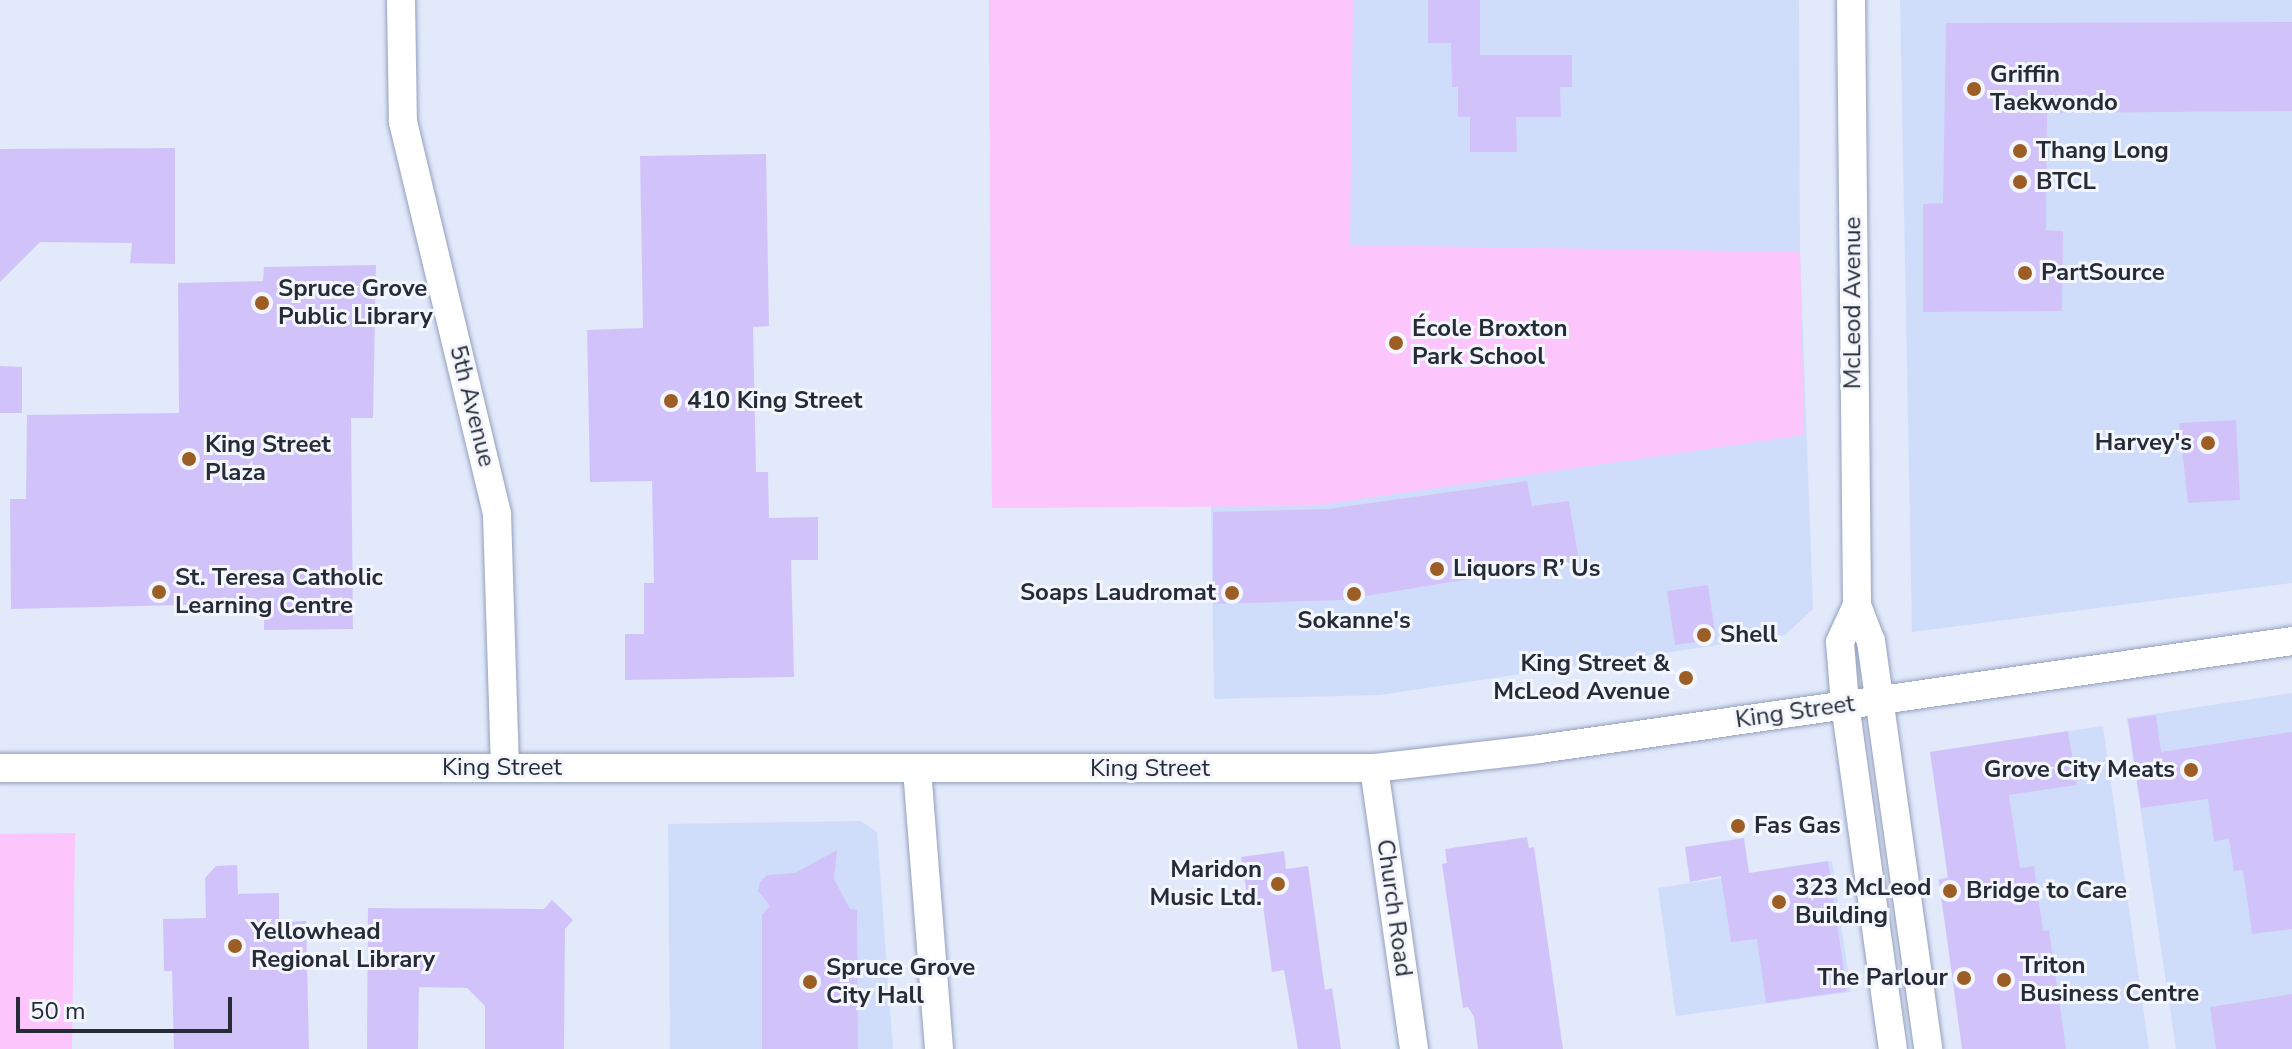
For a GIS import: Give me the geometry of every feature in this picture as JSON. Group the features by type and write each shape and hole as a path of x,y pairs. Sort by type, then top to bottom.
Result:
{"street":[{"name":"5th Avenue","path":"401,0 403,122 497,514 505,768"},
{"name":"McLeod Avenue","path":"1851,0 1857,605 1871,641 1928,1049"},
{"name":"McLeod Avenue","path":"1857,605 1840,642 1845,704 1893,1049"},
{"name":"King Street","path":"0,768 1374,768 2292,641"},
{"name":"Church Road","path":"1374,768 1414,1049"},
{"path":"917,769 939,1049"}],"shaded area":[{"name":"École Broxton Park School","path":"989,0 1799,0 1800,252 1813,609 1785,635 1380,695 1214,699 1211,506 992,508"},
{"name":"École Broxton Park School","path":"989,0 1353,0 1350,245 1800,252 1804,435 1312,506 992,508"},
{"path":"1900,0 2292,0 2292,583 1912,632"},
{"path":"2292,693 2292,1049 2176,1049 2127,718"},
{"path":"2103,726 2149,1049 1964,1049 1938,879 1948,877 1930,752"},
{"path":"861,821 877,832 893,1049 670,1049 668,824"},
{"path":"75,833 72,1049 0,1049 0,834"},
{"path":"1832,861 1851,992 1676,1016 1658,888"}],"building":[{"path":"1428,0 1480,0 1480,55 1572,55 1572,87 1560,87 1561,117 1516,117 1517,152 1470,152 1470,117 1458,117 1458,87 1452,87 1451,43 1428,43"},
{"path":"2292,22 2292,111 2047,113 2046,230 2063,231 2062,311 1923,312 1923,204 1943,203 1946,23"},
{"path":"175,148 175,264 130,263 132,243 40,242 0,282 0,149"},
{"name":"410 King Street","path":"766,154 769,326 753,327 756,472 768,472 769,518 818,517 818,560 791,560 794,677 625,680 625,634 644,634 644,583 654,583 652,481 590,482 587,330 643,328 640,156"},
{"name":"King Street Plaza","path":"376,265 373,418 351,418 353,629 264,630 264,603 11,609 10,499 26,499 27,415 179,413 178,283 263,281 264,267"},
{"path":"0,366 22,367 22,413 0,413"},
{"name":"Harvey's","path":"2236,420 2240,500 2188,503 2179,423"},
{"path":"1527,481 1532,506 1569,501 1579,561 1341,600 1213,604 1213,512 1328,509"},
{"path":"1708,585 1716,639 1675,645 1667,591"},
{"path":"2156,715 2161,752 2292,732 2292,929 2252,934 2243,870 2234,871 2229,839 2214,841 2208,799 2141,808 2128,719"},
{"path":"2068,731 2077,785 2009,795 2020,868 2034,866 2043,931 2049,930 2066,1049 1962,1049 1939,880 1948,878 1930,752"},
{"path":"1527,837 1529,848 1534,847 1563,1049 1478,1049 1474,1017 1468,1007 1463,1008 1442,864 1447,863 1445,849"},
{"path":"1744,838 1749,873 1828,861 1847,991 1766,1003 1757,939 1731,942 1721,876 1690,882 1685,847"},
{"name":"Spruce Grove City Hall","path":"837,850 834,879 850,909 857,910 858,1049 762,1049 762,915 770,906 758,891 760,882 767,875 795,873"},
{"path":"1284,851 1286,869 1308,866 1325,990 1332,988 1341,1049 1298,1049 1284,970 1272,972 1263,905 1249,907 1241,857"},
{"name":"Yellowhead Regional Library","path":"237,865 238,894 279,893 279,922 306,921 309,1049 174,1049 172,971 164,971 163,919 206,918 205,878 216,866"},
{"path":"552,900 573,920 565,929 564,1049 485,1049 485,1006 467,988 419,987 418,1049 367,1049 368,908 544,909"},
{"path":"2292,994 2292,1049 2216,1049 2210,1007"}],"place":[{"name":"Griffin Taekwondo","path":"1974,89"},
{"name":"Thang Long","path":"2020,151"},
{"name":"BTCL","path":"2020,182"},
{"name":"PartSource","path":"2025,273"},
{"name":"Spruce Grove Public Library","path":"262,303"},
{"name":"École Broxton Park School","path":"1396,343"},
{"name":"410 King Street","path":"671,401"},
{"name":"Harvey's","path":"2208,443"},
{"name":"King Street Plaza","path":"189,459"},
{"name":"Liquors R’ Us","path":"1437,569"},
{"name":"St. Teresa Catholic Learning Centre","path":"159,592"},
{"name":"Soaps Laudromat","path":"1232,593"},
{"name":"Sokanne's","path":"1354,594"},
{"name":"Shell","path":"1704,635"},
{"name":"King Street & McLeod Avenue","path":"1686,678"},
{"name":"Grove City Meats","path":"2191,770"},
{"name":"Fas Gas","path":"1738,826"},
{"name":"Maridon Music Ltd.","path":"1278,884"},
{"name":"Bridge to Care","path":"1950,891"},
{"name":"323 McLeod Building","path":"1779,902"},
{"name":"Yellowhead Regional Library","path":"235,946"},
{"name":"The Parlour","path":"1964,978"},
{"name":"Triton Business Centre","path":"2004,980"},
{"name":"Spruce Grove City Hall","path":"810,982"}]}
